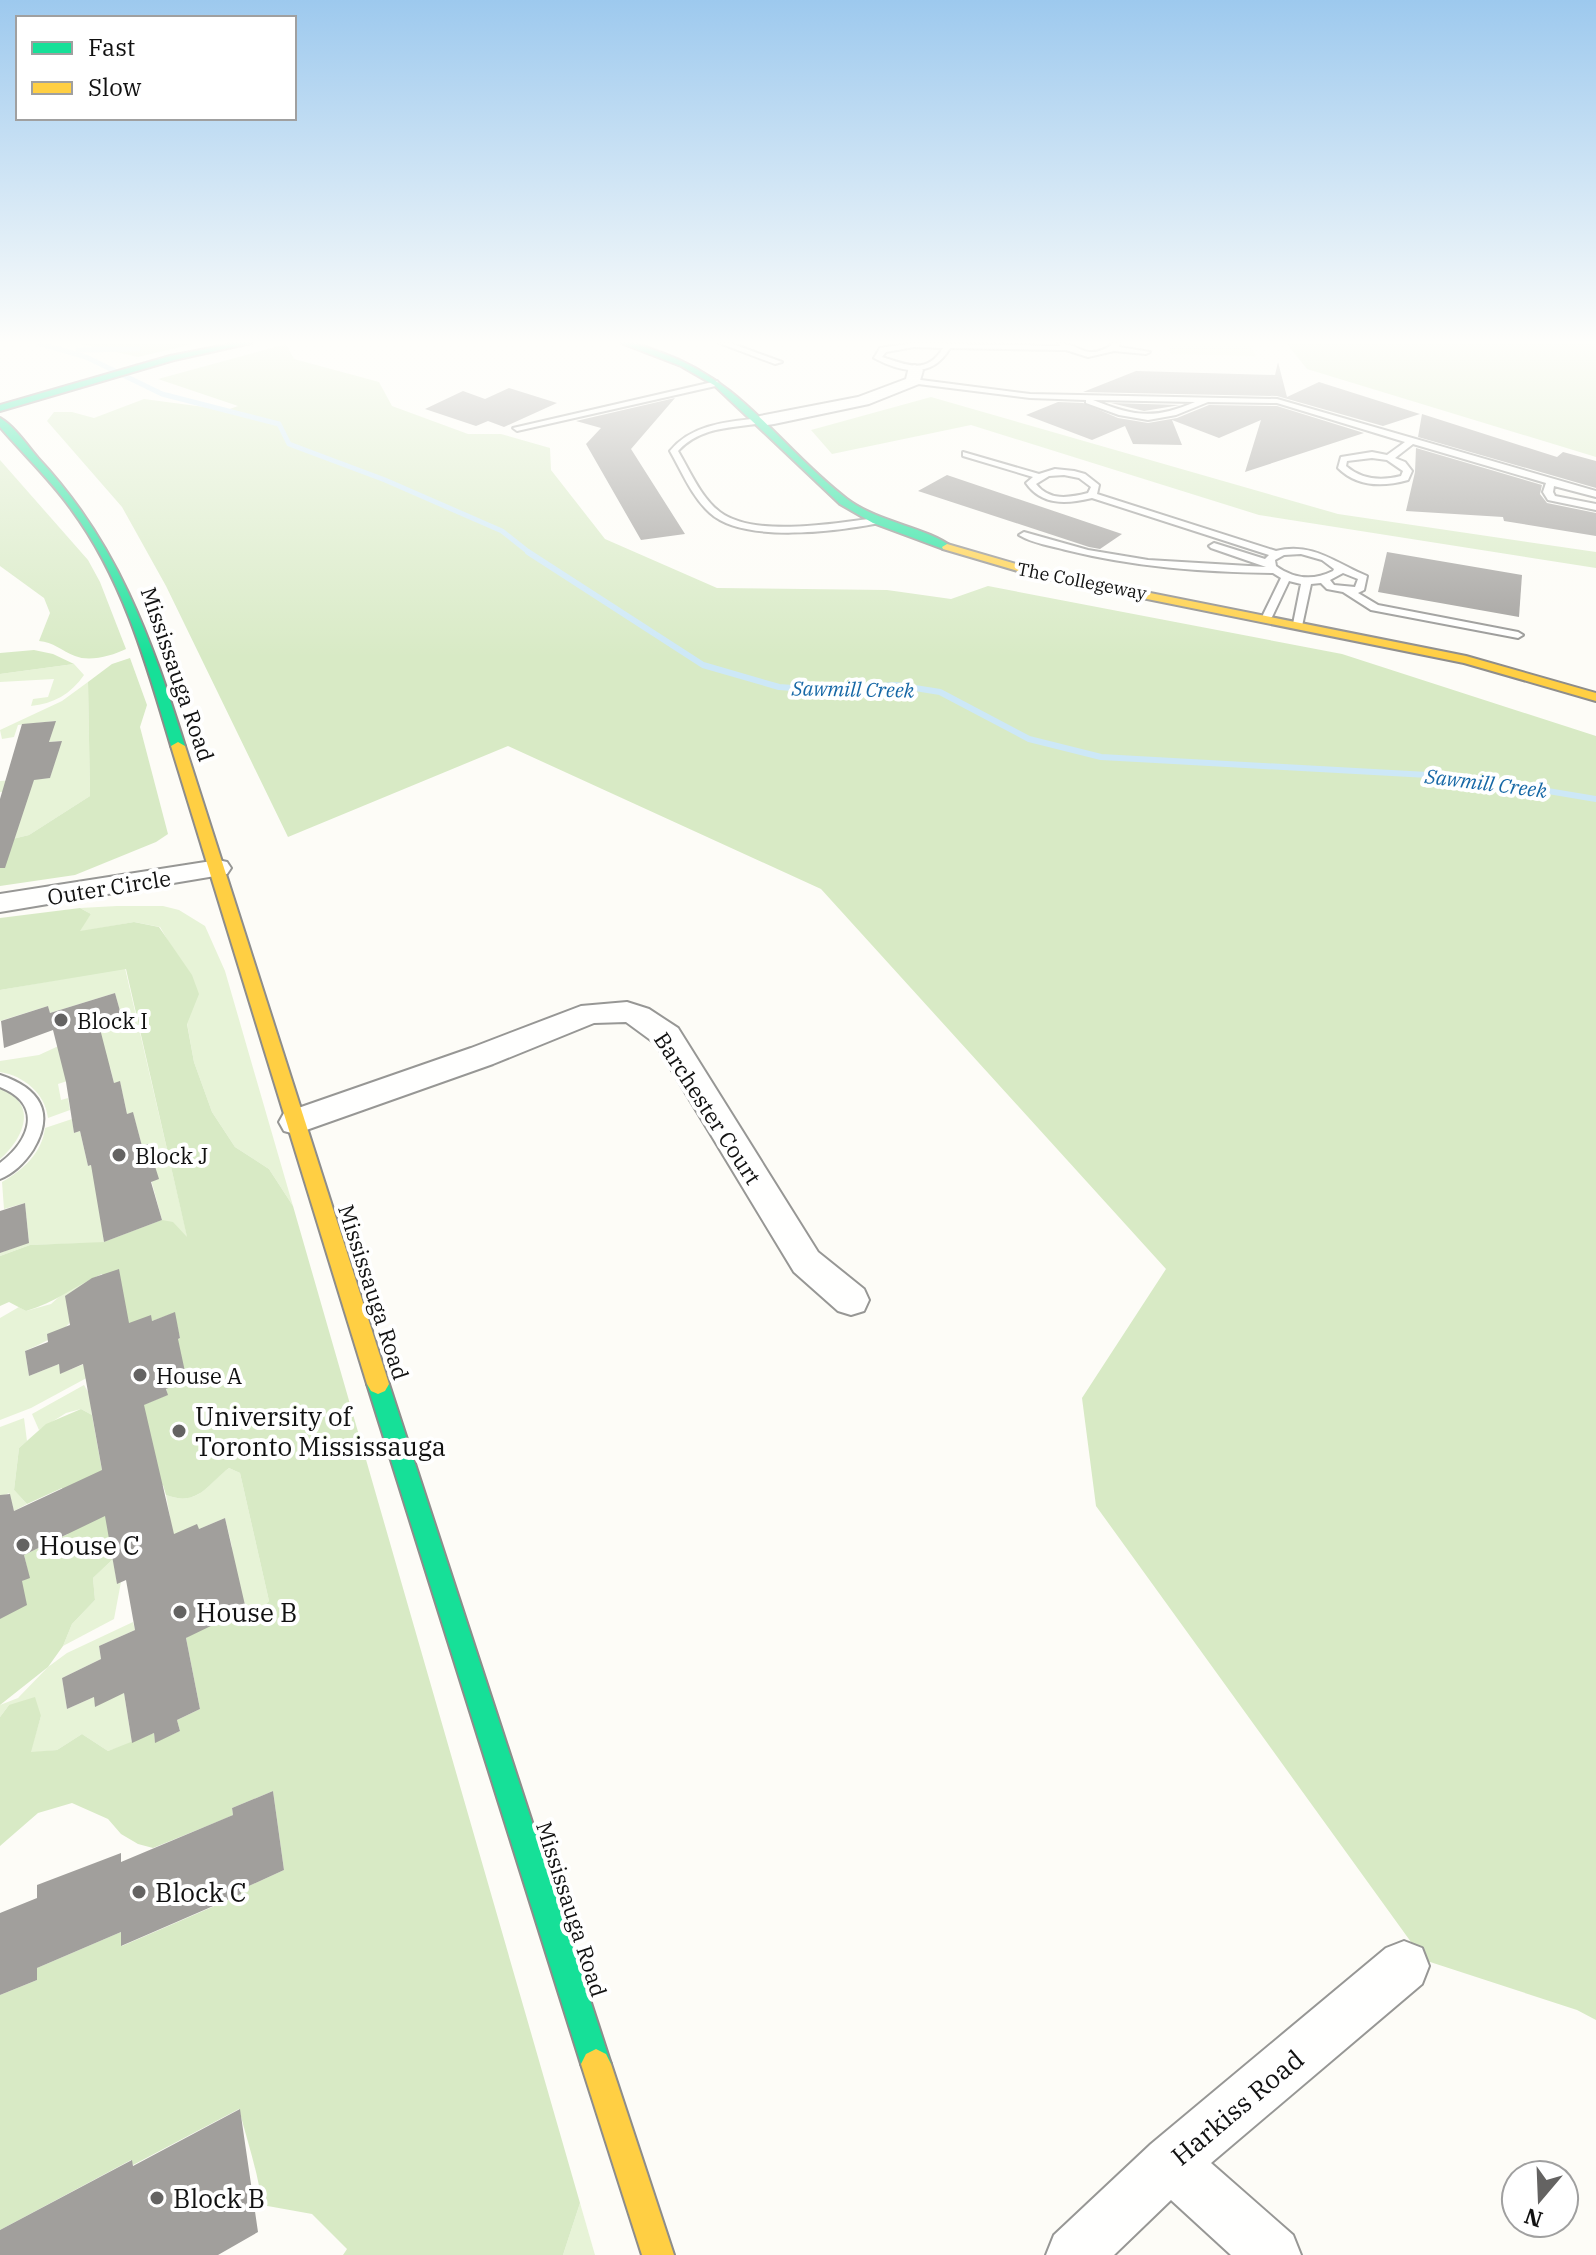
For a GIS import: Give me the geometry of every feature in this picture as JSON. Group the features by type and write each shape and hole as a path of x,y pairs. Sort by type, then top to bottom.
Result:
{"main road":[{"name":"Mississauga Road","path":"26,448 68,498 100,544 146,642 295,1122 658,2255"},
{"name":"The Collegeway","path":"787,448 824,486 877,521 996,564 1466,660 1596,697"}],"street":[{"name":"Outer Circle","path":"0,903 218,868"},
{"name":"Barchester Court","path":"295,1122 482,1056 591,1013 627,1012 639,1016 667,1036 806,1262 851,1300"},
{"name":"Harkiss Road","path":"1074,2255 1170,2163 1404,1966"},
{"path":"1170,2163 1273,2255"}],"lane":[{"path":"676,448 674,451 716,514 736,524 807,530 877,521"},
{"path":"1389,458 1408,471 1405,478 1377,482 1360,479 1341,466 1344,459 1356,456 1389,458 1402,448"},
{"path":"1432,448 1596,494"},
{"path":"966,454 1038,476 1062,472 1079,475 1091,480 1096,487 1092,495"},
{"path":"1038,476 1031,483 1035,491 1047,497 1079,499 1092,495 1274,563 1286,577 1325,581 1338,573 1339,568"},
{"path":"1551,482 1548,492 1551,498 1596,507"},
{"path":"1024,535 1081,553 1164,568 1274,563 1307,551 1330,559 1339,568 1363,578 1359,590 1331,587 1325,581"},
{"path":"1214,546 1274,563"},
{"path":"1267,617 1286,577"},
{"path":"1298,624 1307,581"},
{"path":"1346,590 1375,608 1518,635"},
{"path":"1438,620 1452,614 1479,619"},
{"path":"0,1081 16,1085 31,1100 37,1123 26,1150 0,1172"}],"green space":[{"path":"71,448 550,448 551,470 605,539 717,588 887,590 951,599 988,586 1342,654 1596,736 1596,2020 1577,2010 1424,1960 1096,1506 1082,1398 1166,1269 821,889 508,746 288,837 166,586 122,507"},
{"path":"827,448 860,448 832,454"},
{"path":"1045,448 1109,448 1338,514 1596,552 1596,568 1259,515"},
{"path":"1567,448 1596,448 1596,457"},
{"path":"0,460 88,560 126,649 107,656 87,658 39,641 50,613 44,598 0,566"},
{"path":"34,650 53,654 74,664 0,674 0,653"},
{"path":"130,658 147,705 140,727 168,834 156,842 75,875 0,886 0,842 29,835 90,796 88,682 112,664"},
{"path":"74,664 84,675 79,682 61,697 39,705 31,706 33,699 48,697 54,679 0,682 0,674"},
{"path":"88,682 90,796 29,835 0,842 15,794 0,792 0,781 50,778 61,741 49,742 55,721 18,725 14,737 2,739 0,730 62,701"},
{"path":"163,906 179,910 205,926 225,971 293,1206 269,1169 235,1147 212,1112 194,1062 174,951 160,927 134,922 78,932 91,914 80,908"},
{"name":"University of Toronto Mississauga","path":"80,908 91,914 80,931 134,922 159,927 192,975 199,994 187,1024 194,1062 212,1112 235,1147 269,1169 293,1206 580,2203 563,2255 343,2255 347,2249 312,2214 262,2205 239,2109 133,2165 131,2160 0,2230 0,1995 37,1980 37,1968 121,1932 122,1946 240,1895 240,1890 284,1870 273,1791 232,1808 233,1815 153,1848 138,1844 121,1834 108,1819 72,1803 38,1813 0,1846 0,1717 9,1705 35,1697 41,1716 31,1752 57,1750 82,1734 108,1751 154,1733 155,1742 180,1731 177,1720 200,1709 186,1638 214,1619 245,1605 261,1609 269,1601 240,1473 229,1468 201,1492 186,1498 166,1495 163,1485 142,1494 113,1559 93,1578 95,1600 72,1624 63,1646 48,1667 0,1705 0,1619 22,1581 29,1577 24,1555 68,1534 62,1488 27,1504 14,1490 19,1448 46,1424 81,1409 92,1415 103,1476 138,1407 167,1395 162,1345 180,1338 174,1313 152,1321 126,1325 102,1274 46,1304 26,1311 9,1302 0,1306 0,1256 30,1245 104,1242 162,1220 173,1222 187,1237 126,969 0,990 0,918"},
{"path":"125,968 188,1240 30,1245 0,1256 0,1253 29,1242 25,1203 4,1209 2,1182 30,1160 40,1145 45,1128 72,1119 74,1133 80,1131 88,1166 95,1164 104,1242 162,1220 133,1113 127,1114 120,1082 114,1083 110,1067 58,1084 61,1100 68,1098 70,1110 48,1118 43,1101 32,1087 17,1077 0,1072 0,1061 39,1055 65,1043 75,1033 122,1018 115,993 50,1013 48,1006 0,1021 0,990"},
{"path":"0,1089 20,1103 24,1121 16,1141 0,1159"},
{"path":"92,1278 69,1324 53,1337 25,1351 29,1376 59,1364 61,1373 92,1361 94,1374 31,1408 0,1420 0,1318 19,1307 26,1311 51,1304 69,1288"},
{"path":"84,1385 95,1404 91,1406 92,1415 81,1409 66,1413 39,1430 32,1414"},
{"path":"24,1418 27,1441 19,1448 14,1490 27,1504 14,1511 9,1493 0,1497 0,1427"},
{"path":"229,1468 240,1473 269,1601 261,1609 245,1605 225,1550 232,1547 225,1518 168,1537 164,1519 170,1517 166,1495 177,1498 195,1496"},
{"path":"113,1559 117,1583 121,1582 114,1619 63,1646 72,1624 95,1600 93,1578"},
{"path":"133,1622 135,1630 99,1646 101,1659 62,1678 67,1709 94,1697 124,1693 132,1743 108,1751 82,1734 57,1750 30,1753 41,1716 9,1705 0,1717 0,1705 18,1698 48,1667 67,1653"},
{"path":"580,2203 595,2255 563,2255"}],"building":[{"path":"588,448 632,448 685,534 641,540"},
{"path":"1252,448 1318,448 1245,472"},
{"path":"1417,448 1542,485 1540,494 1547,503 1596,513 1596,536 1504,521 1503,517 1406,511"},
{"path":"1457,448 1529,448 1557,457 1563,452 1596,461 1596,488"},
{"path":"947,475 1122,534 1100,549 1089,547 918,491"},
{"path":"1387,552 1522,575 1519,617 1378,592"},
{"path":"56,721 49,742 62,741 50,778 34,780 5,868 0,868 0,799 22,724"},
{"name":"Block J","path":"115,993 122,1018 99,1025 114,1083 120,1081 127,1114 133,1112 142,1146 148,1144 159,1179 151,1182 162,1220 104,1242 91,1165 88,1166 80,1131 74,1133 53,1030 4,1048 1,1021 48,1006 50,1013"},
{"path":"25,1203 29,1243 0,1253 0,1211"},
{"path":"119,1269 129,1323 151,1315 152,1321 175,1312 187,1381 166,1389 168,1395 144,1405 174,1534 197,1524 199,1529 225,1518 245,1605 214,1619 215,1624 186,1638 200,1709 177,1720 180,1731 155,1743 154,1733 132,1743 124,1693 95,1707 94,1697 67,1709 62,1678 101,1659 99,1646 135,1630 126,1580 117,1584 105,1516 24,1555 30,1578 22,1581 27,1605 0,1619 0,1495 10,1494 14,1511 102,1470 83,1364 60,1374 59,1364 29,1376 25,1351 48,1342 47,1334 70,1325 65,1296 92,1278"},
{"name":"Block C","path":"273,1791 284,1870 240,1890 241,1894 121,1946 121,1932 37,1968 37,1980 0,1995 0,1913 37,1898 37,1885 121,1853 121,1862 233,1815 232,1808"},
{"name":"Block B","path":"240,2109 258,2232 218,2255 0,2255 0,2230 132,2160 133,2166"}],"waterway":[{"name":"Sawmill Creek","path":"300,448 385,480 502,531 531,554"},
{"name":"Sawmill Creek","path":"531,554 703,665 779,687 820,690 896,685 940,692 1029,739 1101,757 1464,777 1596,799"}],"traffic: fast":[{"path":"25,448 84,519 115,573 139,629 178,746"},
{"path":"787,448 844,502 877,521 947,547"},
{"path":"378,1384 596,2064"}],"traffic: slow":[{"path":"947,547 1038,574 1466,660 1596,697"},
{"path":"178,746 378,1384"},
{"path":"596,2064 658,2255"}],"place":[{"name":"Block I","path":"61,1020"},
{"name":"Block J","path":"119,1155"},
{"name":"House A","path":"140,1375"},
{"name":"University of Toronto Mississauga","path":"179,1431"},
{"name":"House C","path":"23,1545"},
{"name":"House B","path":"180,1612"},
{"name":"Block C","path":"139,1892"},
{"name":"Block B","path":"157,2198"}]}
